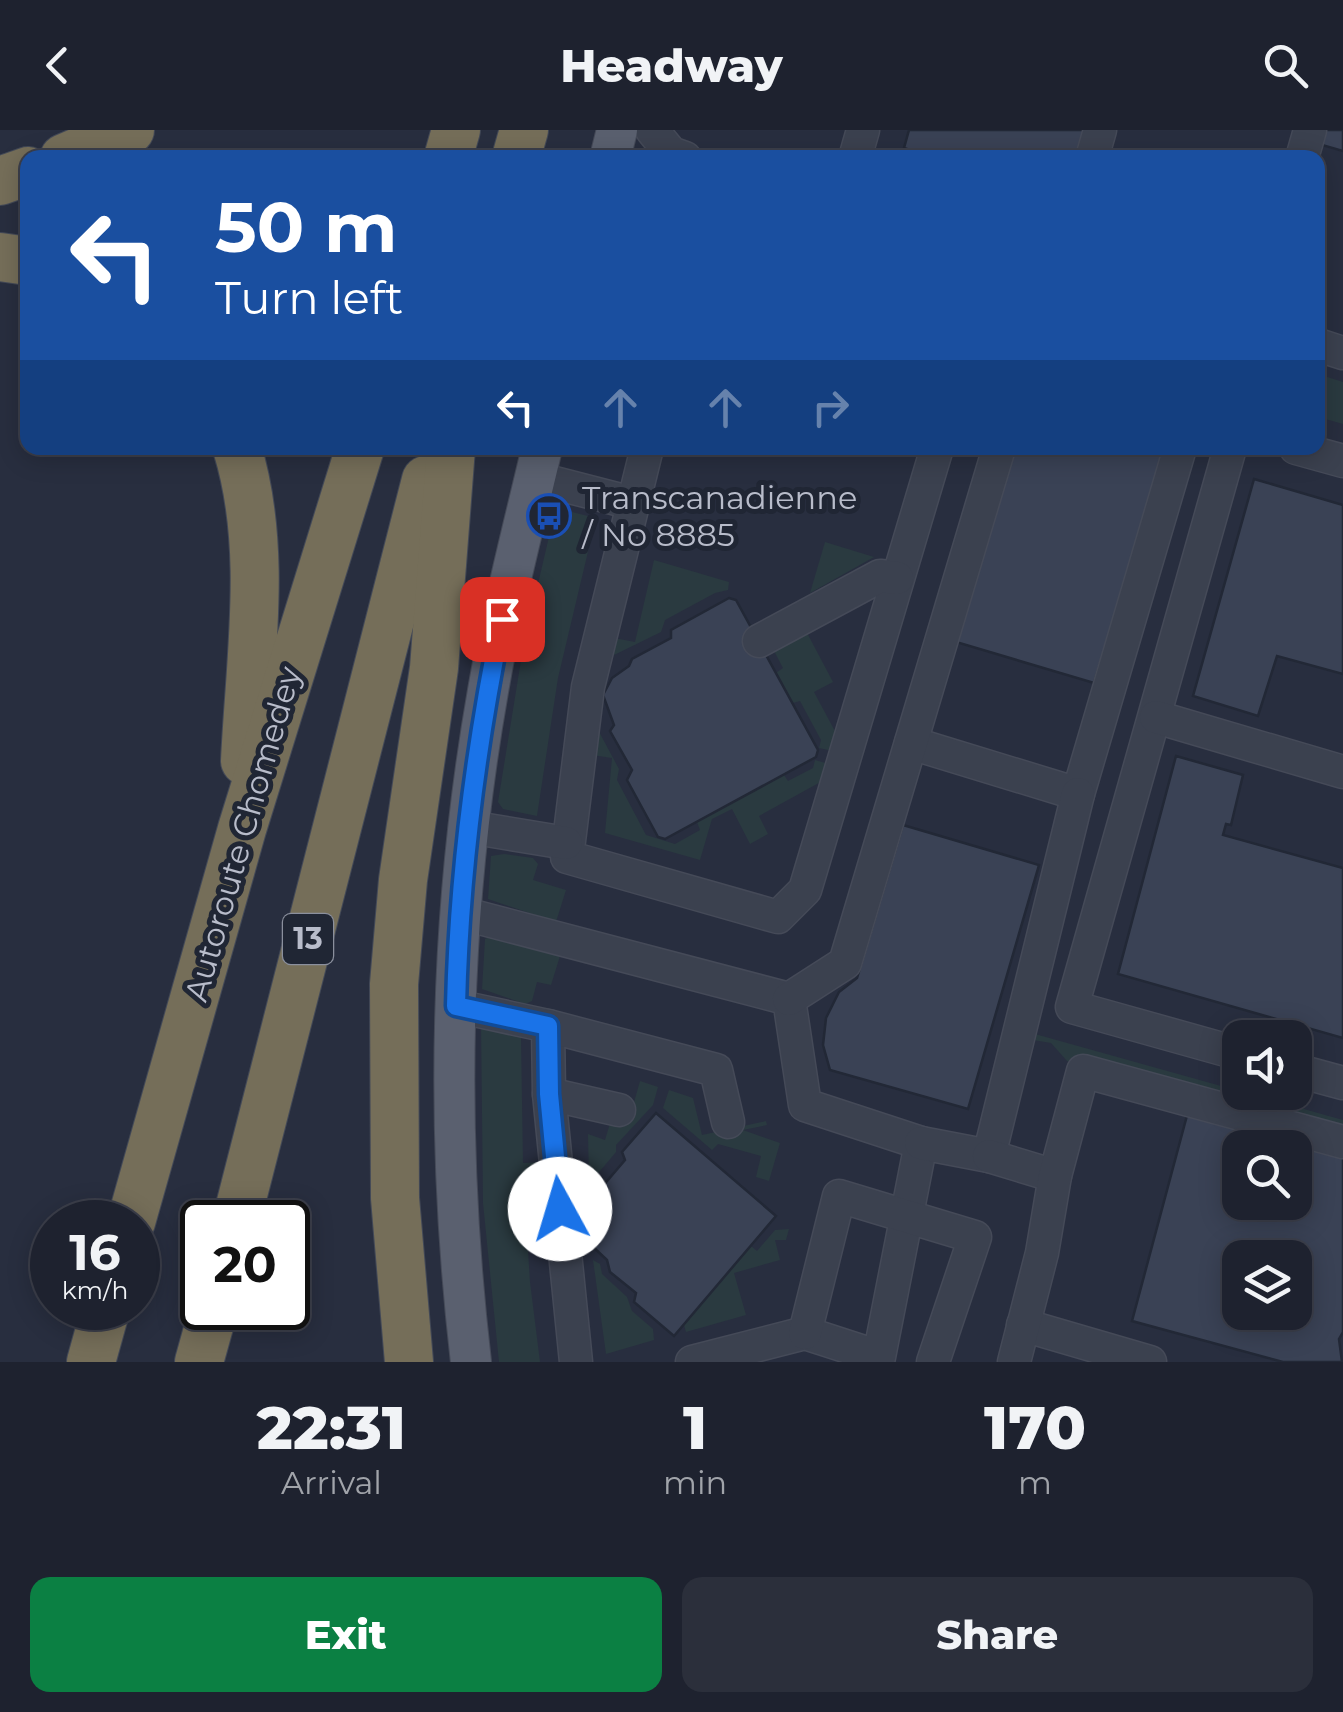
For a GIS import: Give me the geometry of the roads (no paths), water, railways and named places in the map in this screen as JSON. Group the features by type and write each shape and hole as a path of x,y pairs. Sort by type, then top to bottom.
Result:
{"highway":[{"path":"83,150 130,130"},
{"path":"239,455 251,511 255,577 242,829"},
{"name":"Autoroute Chomedey","path":"136,1200 242,829 358,455"},
{"name":"13","path":"242,1200 434,455"},
{"path":"410,1362 394,1182 394,984 403,880 434,668 450,455"},
{"path":"91,1362 100,1330"},
{"path":"200,1362 208,1330"}],"main road":[{"path":"471,1362 456,1202 456,1006 461,914 490,677 538,463"}],"street":[{"path":"645,455 588,687 567,857 778,918 805,890 936,455"},
{"path":"461,914 789,999 846,963 997,455"},
{"path":"989,1156 1078,794 1178,455"},
{"path":"1222,1049 1072,1006 1228,455"},
{"path":"538,463 632,503"},
{"path":"759,641 880,576 898,578"},
{"path":"1156,718 1343,772"},
{"path":"911,744 1078,794"},
{"path":"469,827 566,843"},
{"path":"789,999 804,1105 921,1143 989,1156 1055,1176"},
{"path":"456,1006 716,1070 728,1122"},
{"path":"548,1026 549,1094 576,1362"},
{"path":"1014,1362 1042,1253 1055,1176 1083,1071 1343,1142"},
{"path":"1312,1075 1343,1083"},
{"path":"549,1094 619,1110"},
{"path":"692,1362 805,1332 888,1360 906,1216 921,1143"},
{"path":"805,1332 839,1196 975,1237 934,1362"},
{"path":"1023,1325 1150,1362"}],"place":[{"name":"Transcanadienne / No 8885","path":"549,516"}]}
